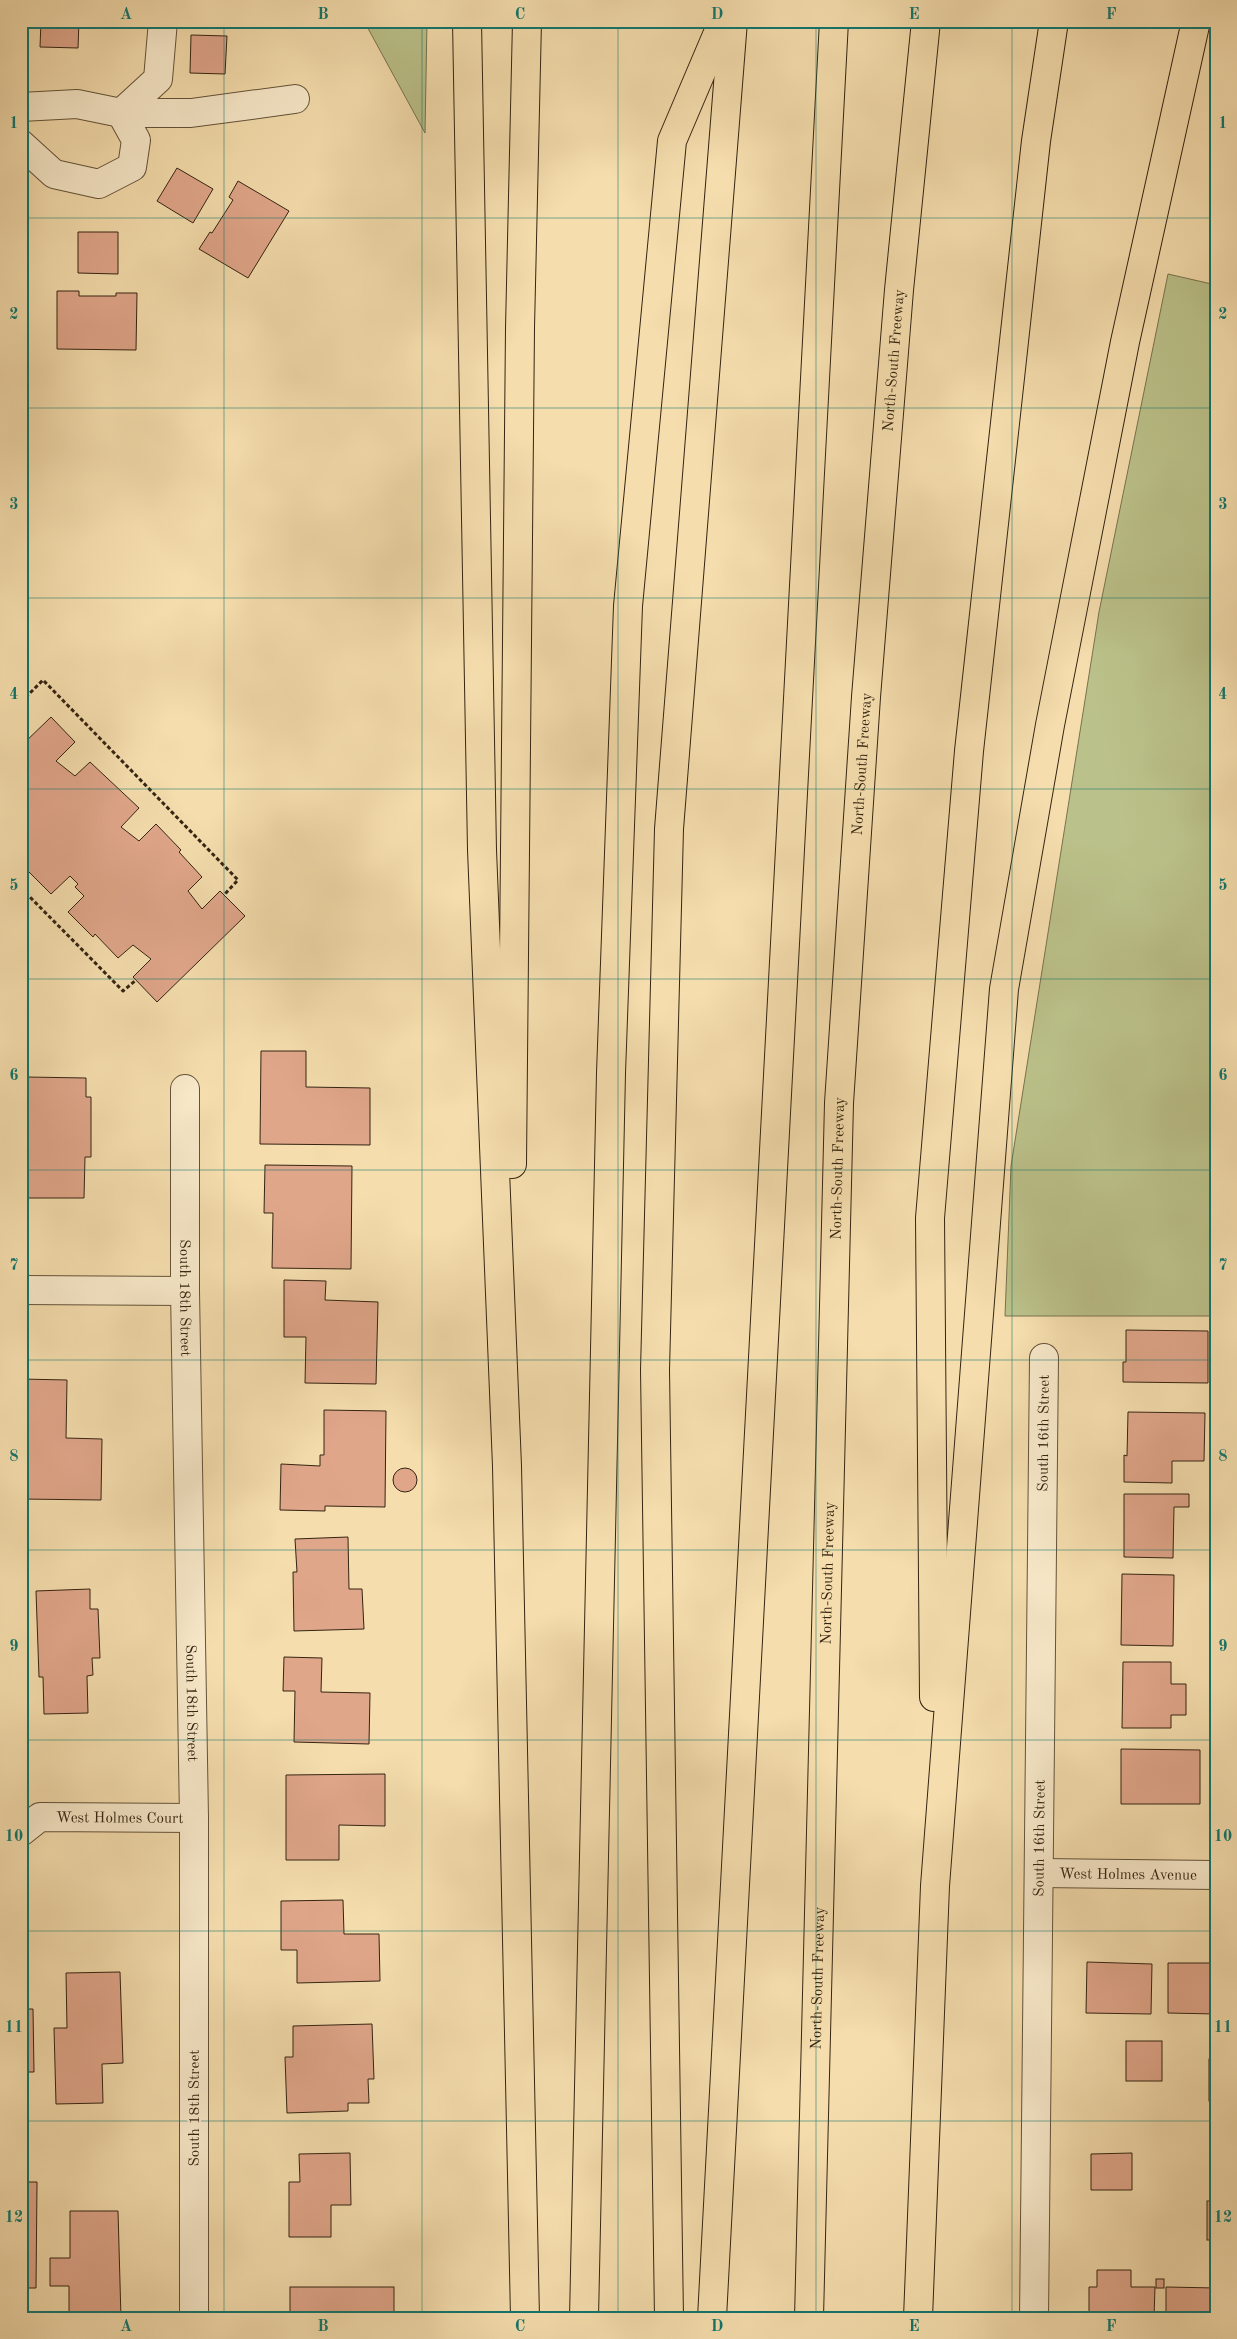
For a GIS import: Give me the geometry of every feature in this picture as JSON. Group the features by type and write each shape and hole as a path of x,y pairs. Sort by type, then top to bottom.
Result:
{"highway":[{"path":"467,21 482,850 507,1466 525,2318"},
{"path":"507,1466 515,947 520,328 528,21"},
{"path":"584,2318 611,1073 628,606 672,141 723,21"},
{"path":"669,2318 655,1370 669,829 733,21"},
{"path":"712,2318 834,21"},
{"name":"North-South Freeway","path":"809,2318 839,1103 870,647 899,290 926,21"},
{"path":"935,1886 930,1218 969,751 1036,141 1054,21"},
{"path":"1036,141 1061,21"},
{"path":"918,2318 935,1886 1004,989 1050,725 1125,342 1196,21"}],"street":[{"path":"121,113 158,78 163,21"},
{"path":"21,107 77,104 121,113 191,113 295,99"},
{"path":"21,144 54,174 99,184 132,167 136,140 121,113"},
{"name":"South 18th Street","path":"185,1089 185,1290 194,1818 194,2318"},
{"path":"21,1290 185,1290"},
{"name":"South 16th Street","path":"1034,2318 1044,1358"},
{"name":"West Holmes Court","path":"21,1832 40,1817 194,1818"},
{"name":"West Holmes Avenue","path":"1039,1873 1216,1875"}],"path":[{"path":"21,702 43,680 238,880 224,896"},
{"path":"21,888 123,991 136,980"}],"green space":[{"path":"364,21 427,21 425,133"},
{"path":"1168,274 1216,285 1216,1316 1005,1316 1011,1166 1099,612"}],"building":[{"path":"41,21 79,21 78,48 40,47"},
{"path":"191,35 227,36 225,74 190,73"},
{"path":"177,168 213,189 193,223 157,201"},
{"path":"238,181 289,211 248,278 199,249 210,232 212,233 233,200 229,197"},
{"path":"78,232 118,232 118,274 78,273"},
{"path":"57,291 79,291 79,296 116,296 116,293 137,293 136,350 57,349"},
{"path":"51,717 75,742 56,761 75,776 90,762 139,808 121,827 139,841 156,824 181,850 179,852 202,877 188,891 202,909 220,891 245,916 157,1002 133,977 151,959 133,945 118,958 95,934 93,937 68,912 84,896 75,887 78,884 70,876 51,894 27,870 29,868 21,860 21,746"},
{"path":"261,1051 306,1051 306,1087 370,1088 370,1145 260,1144"},
{"path":"27,1077 86,1078 86,1097 91,1097 91,1157 85,1157 84,1198 22,1198 23,1155 26,1155"},
{"path":"265,1165 352,1166 351,1269 272,1268 273,1213 264,1213"},
{"path":"284,1280 326,1281 325,1300 378,1302 376,1384 305,1383 306,1337 284,1337"},
{"path":"1126,1330 1208,1331 1208,1383 1123,1382 1123,1362 1126,1362"},
{"path":"21,1379 67,1380 66,1438 102,1439 101,1500 21,1499"},
{"path":"324,1410 386,1411 385,1507 325,1506 325,1511 280,1510 281,1464 320,1466 320,1455 324,1455"},
{"path":"1128,1412 1205,1413 1204,1461 1172,1461 1172,1483 1124,1482 1124,1455 1127,1456"},
{"path":"405,1468 413,1472 417,1480 413,1488 405,1492 397,1488 393,1480 397,1472"},
{"path":"1124,1494 1189,1494 1189,1507 1174,1507 1173,1558 1124,1557"},
{"path":"348,1537 349,1589 362,1589 364,1629 294,1631 293,1572 297,1572 295,1539"},
{"path":"1122,1574 1174,1575 1173,1646 1121,1645"},
{"path":"90,1589 90,1609 98,1609 100,1658 92,1658 93,1675 87,1676 88,1713 44,1714 43,1677 39,1677 36,1591"},
{"path":"284,1657 322,1658 321,1692 370,1693 369,1744 294,1742 295,1691 283,1691"},
{"path":"1123,1662 1171,1662 1171,1684 1186,1684 1186,1715 1171,1715 1171,1728 1122,1728"},
{"path":"1121,1749 1200,1750 1200,1804 1121,1804"},
{"path":"385,1774 385,1826 339,1825 339,1860 286,1860 286,1775"},
{"path":"343,1900 344,1934 379,1934 380,1981 297,1983 297,1950 281,1950 281,1901"},
{"path":"1087,1962 1152,1964 1151,2014 1086,2013"},
{"path":"1168,1963 1216,1963 1216,2014 1168,2013"},
{"path":"120,1972 123,2063 102,2064 103,2103 56,2104 54,2028 67,2028 66,1973"},
{"path":"21,2009 33,2009 34,2072 21,2072"},
{"path":"372,2024 374,2079 368,2079 369,2103 348,2103 348,2111 287,2113 285,2057 293,2057 293,2026"},
{"path":"1126,2041 1162,2041 1162,2081 1126,2081"},
{"path":"1209,2059 1216,2059 1216,2101 1209,2101"},
{"path":"350,2153 351,2205 331,2205 331,2237 289,2237 289,2182 300,2182 299,2154"},
{"path":"1132,2153 1132,2190 1091,2190 1091,2154"},
{"path":"21,2182 37,2182 36,2288 21,2288"},
{"path":"1207,2201 1216,2201 1216,2240 1207,2240"},
{"path":"70,2211 118,2211 121,2318 69,2318 69,2286 50,2286 50,2258 70,2258"},
{"path":"1097,2270 1131,2270 1131,2287 1155,2287 1154,2318 1089,2318 1089,2287 1097,2287"},
{"path":"1156,2279 1164,2279 1164,2288 1156,2288"},
{"path":"290,2287 394,2287 394,2318 290,2318"},
{"path":"1166,2287 1216,2288 1216,2318 1166,2318"}]}
